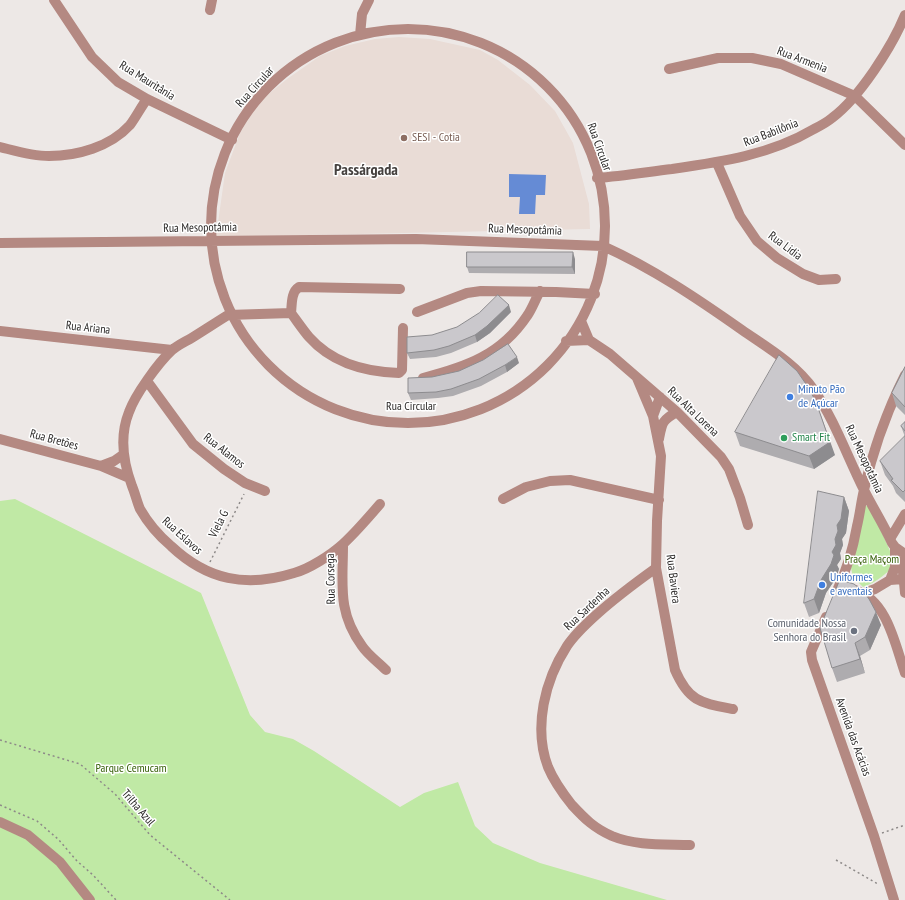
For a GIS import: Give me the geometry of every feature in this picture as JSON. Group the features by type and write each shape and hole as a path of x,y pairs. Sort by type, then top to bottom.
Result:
{"street":[{"name":"Rua Mauritânia","path":"54,0 92,57 118,82 147,99 232,140"},
{"path":"360,35 362,14 369,0"},
{"name":"Rua Babilônia","path":"596,178 730,161 766,151 798,138 832,118 855,96 882,59 901,26 905,15"},
{"name":"Rua Circular","path":"396,30 428,30 475,39 492,46 533,73 550,88 568,111 583,135 596,178 603,217 603,246 599,279 595,294 581,321 548,364 518,389 498,402 468,415 439,421 375,420 341,412 321,404 298,390 276,372 253,348 228,315 219,284 211,240 221,175 232,140 245,116 278,78 298,63 328,45 360,35 396,30"},
{"name":"Rua Armenia","path":"669,69 718,58 752,58 781,64 855,96 905,145"},
{"path":"0,148 48,156 67,155 91,149 113,139 130,125 147,99"},
{"name":"Rua Lidia","path":"717,162 740,216 757,241 777,258 803,274 819,280 836,279"},
{"name":"Rua Mesopotâmia","path":"0,243 416,239 603,246 629,258 724,317 792,365 813,389 839,434 864,490 892,543 905,554"},
{"path":"400,289 299,287 294,293 291,312 310,338 344,363 359,368 385,372 399,373 402,370 403,328"},
{"path":"417,312 467,293 481,291 540,291 595,294"},
{"path":"423,378 467,365 481,359 501,346 513,334 527,316 540,291"},
{"path":"228,315 291,312"},
{"name":"Rua Eslavos","path":"228,315 172,350 146,381 129,411 124,426 123,442 125,466 140,507 151,526 178,553 205,571 223,578 242,580 270,579 294,573 309,567 343,545 380,504"},
{"path":"566,341 589,340 581,321"},
{"name":"Rua Ariana","path":"0,331 172,350"},
{"name":"Rua Alta Lorena","path":"589,340 610,354 677,412 721,457 729,469 748,525"},
{"name":"Avenida das Acácias","path":"894,900 874,836 812,660 811,652 840,586 857,527 864,490 889,409 905,375"},
{"name":"Rua Baviera","path":"636,376 653,416 661,456 656,568 675,670 681,683 690,695 705,704 733,709"},
{"name":"Rua Alamos","path":"146,381 193,444 224,469 249,485 266,491"},
{"path":"653,416 660,397"},
{"path":"658,441 661,426 664,420 677,412"},
{"name":"Rua Bretões","path":"0,439 101,466 129,478"},
{"path":"101,466 114,461 124,454"},
{"path":"503,499 526,487 550,481 570,480 659,500"},
{"path":"890,580 895,567 892,543 905,514"},
{"name":"Rua Corsega","path":"343,545 343,602 345,614 362,646 386,670"},
{"path":"905,558 903,579 905,593"},
{"name":"Rua Sardenha","path":"656,568 609,604 585,625 568,644 553,671 542,715 541,739 548,767 566,797 588,822 612,836 633,843 690,845"},
{"path":"864,593 875,589 890,580 903,579"},
{"path":"840,586 864,593 880,609 886,620 905,673"},
{"path":"0,822 28,835 60,862 90,900"}],"path":[{"name":"Viela G","path":"205,571 249,485"},
{"name":"Trilha Azul","path":"0,740 80,764 114,794 150,835 230,900"},
{"path":"0,805 38,821 116,900"},
{"path":"874,836 905,825"},
{"path":"836,860 890,890"}],"shaded area":[{"name":"SESI - Cotia","path":"399,37 430,39 480,50 498,60 530,85 555,111 573,143 589,204 590,229 216,237 225,173 240,133 259,102 287,79 320,56 345,46 375,39"}],"green space":[{"name":"Parque Cemucam","path":"15,499 201,593 250,715 265,732 293,739 400,807 424,793 458,782 475,826 493,843 540,863 667,900 0,900 0,501"},
{"name":"Praça Maçom","path":"863,503 872,510 890,551 892,568 875,581 863,587 853,577 851,568"}],"water":[{"path":"509,174 546,175 545,195 536,195 535,214 519,214 520,197 509,197"}],"building":[{"path":"467,252 573,252 572,267 467,267"},
{"path":"498,295 509,305 475,335 449,346 434,350 407,353 407,337 432,335 457,327 479,313"},
{"path":"508,344 517,357 479,379 451,389 436,392 408,393 408,378 432,377 459,371 483,360"},
{"path":"779,355 797,371 808,387 816,402 830,442 809,456 735,432"},
{"path":"905,367 905,407 892,393"},
{"path":"905,422 905,431 901,426"},
{"path":"905,436 905,490 903,492 891,480 893,479 880,461"},
{"path":"818,491 844,497 841,519 837,525 838,531 835,539 836,545 832,552 834,555 831,564 821,580 814,599 804,603"},
{"name":"Comunidade Nossa Senhora do Brasil","path":"840,580 854,584 863,591 876,612 865,637 855,643 860,659 832,668 820,628"}],"place":[{"name":"SESI - Cotia","path":"404,138"},
{"name":"Minuto Pão de Açúcar","path":"790,397"},
{"name":"Smart Fit","path":"784,438"},
{"name":"Uniformes e aventais","path":"822,585"},
{"name":"Comunidade Nossa Senhora do Brasil","path":"854,631"}],"district":[{"name":"Passárgada","path":"366,170"}]}
